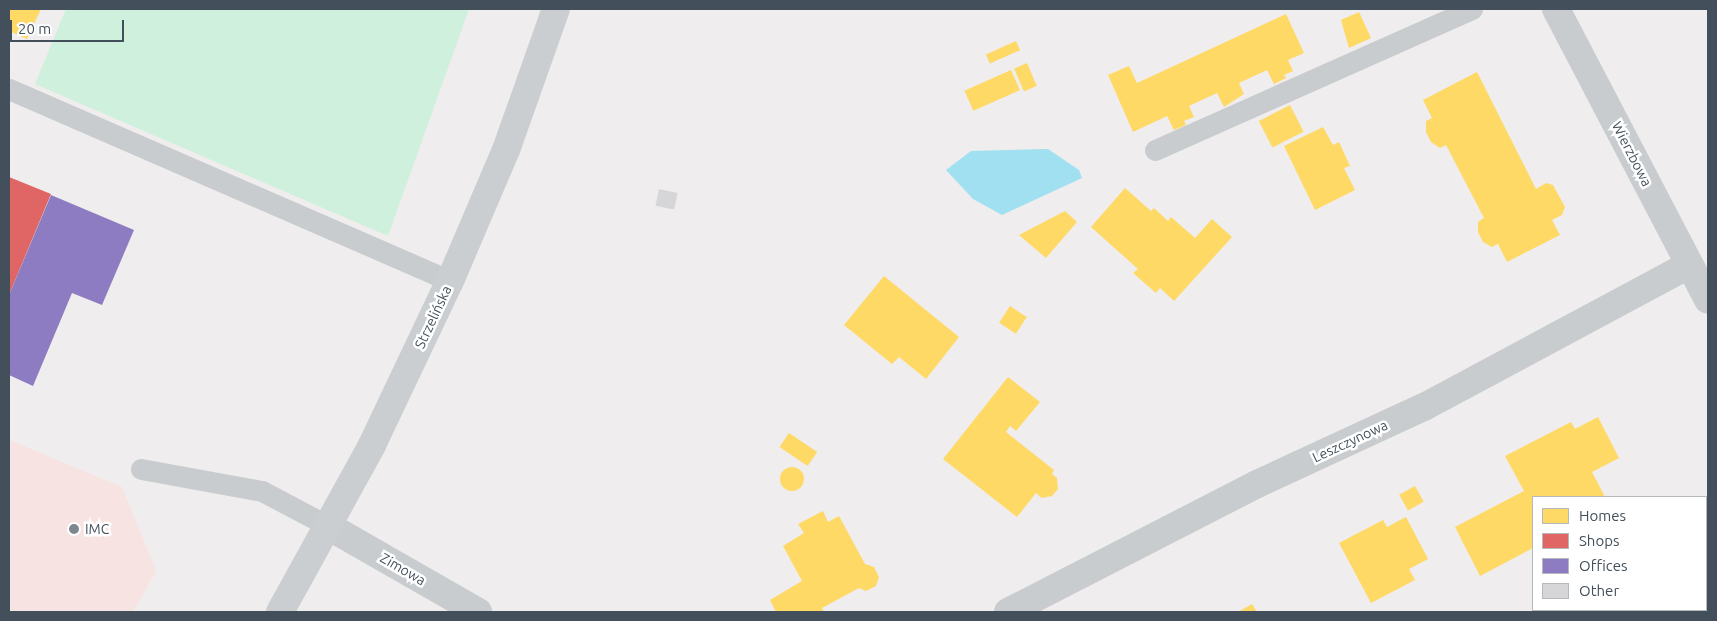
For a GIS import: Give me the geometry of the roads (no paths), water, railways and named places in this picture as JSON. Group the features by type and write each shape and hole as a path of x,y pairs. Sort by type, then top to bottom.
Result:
{"main road":[{"name":"Strzelińska","path":"280,612 372,445 450,281 506,150 556,9"}],"street":[{"name":"Wierzbowa","path":"1556,9 1708,300"},
{"name":"Leszczynowa","path":"1008,612 1257,484 1424,407 1689,265"},
{"name":"Zimowa","path":"328,526 478,612"}],"lane":[{"path":"1155,150 1472,9"},
{"path":"9,89 450,281"},
{"path":"142,468 262,491 328,526"}],"water":[{"path":"1048,149 1079,170 1082,178 1002,215 973,199 946,170 971,151"}],"place":[{"name":"IMC","path":"74,529"}]}
